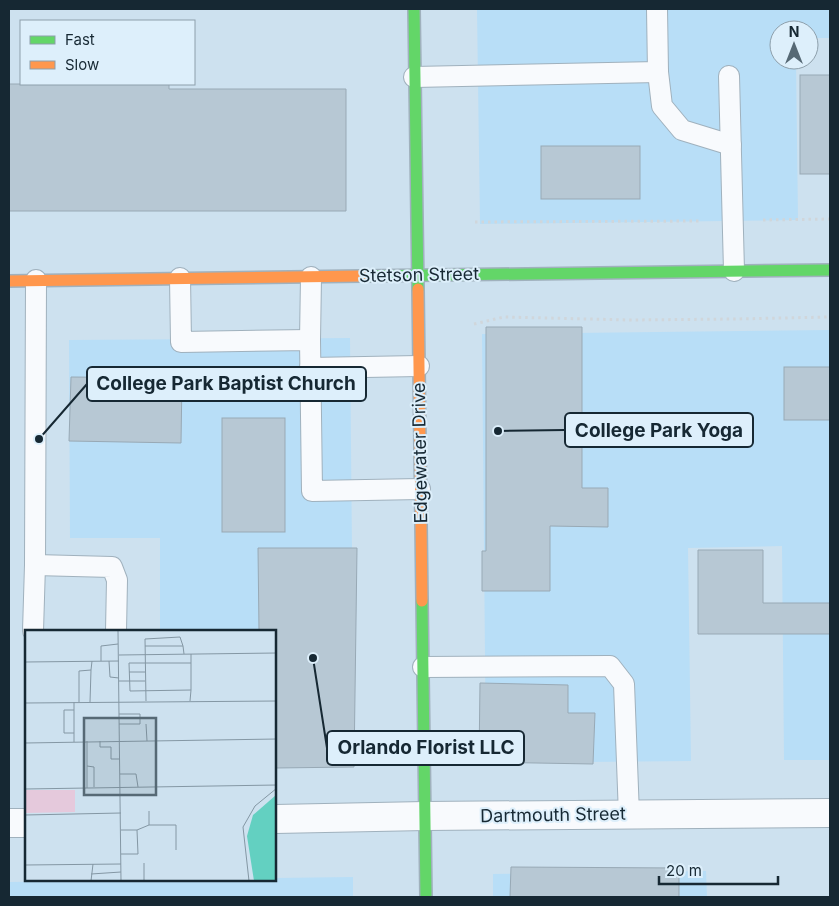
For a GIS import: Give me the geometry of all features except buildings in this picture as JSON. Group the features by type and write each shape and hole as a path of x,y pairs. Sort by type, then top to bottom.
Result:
{"street":[{"name":"Edgewater Drive","path":"414,9 426,897"},
{"name":"Stetson Street","path":"9,281 830,270"},
{"name":"Dartmouth Street","path":"276,819 830,812"},
{"path":"9,823 25,823"}],"lane":[{"path":"657,9 658,72 662,106 682,130 731,145"},
{"path":"414,77 658,72"},
{"path":"730,76 734,271"},
{"path":"311,277 312,490 420,489"},
{"path":"180,278 181,342 310,340"},
{"path":"33,630 36,280"},
{"path":"310,368 418,366"},
{"path":"35,565 112,567 117,580 116,630"},
{"path":"423,667 610,666 624,684 629,814"}],"path":[{"path":"475,222 830,219"},
{"path":"474,324 504,317 640,320 830,317"}],"shaded area":[{"path":"477,9 830,9 830,38 819,38 819,20 769,20 769,70 796,70 798,220 480,224"},
{"path":"830,330 830,760 784,760 782,546 688,548 691,761 486,763 482,334"},
{"path":"350,338 354,767 276,768 276,630 160,630 160,538 70,538 69,340"},
{"path":"706,871 707,897 493,897 493,874"},
{"path":"353,877 353,897 9,897 9,882 276,881 276,878"}],"traffic: fast":[{"path":"414,9 418,289"},
{"path":"362,276 830,270"},
{"path":"422,601 426,897"}],"traffic: slow":[{"path":"9,281 362,276"},
{"path":"418,289 422,601"}],"place":[{"name":"College Park Yoga","path":"498,431"},
{"name":"College Park Baptist Church","path":"39,439"},
{"name":"Orlando Florist LLC","path":"313,658"}]}
